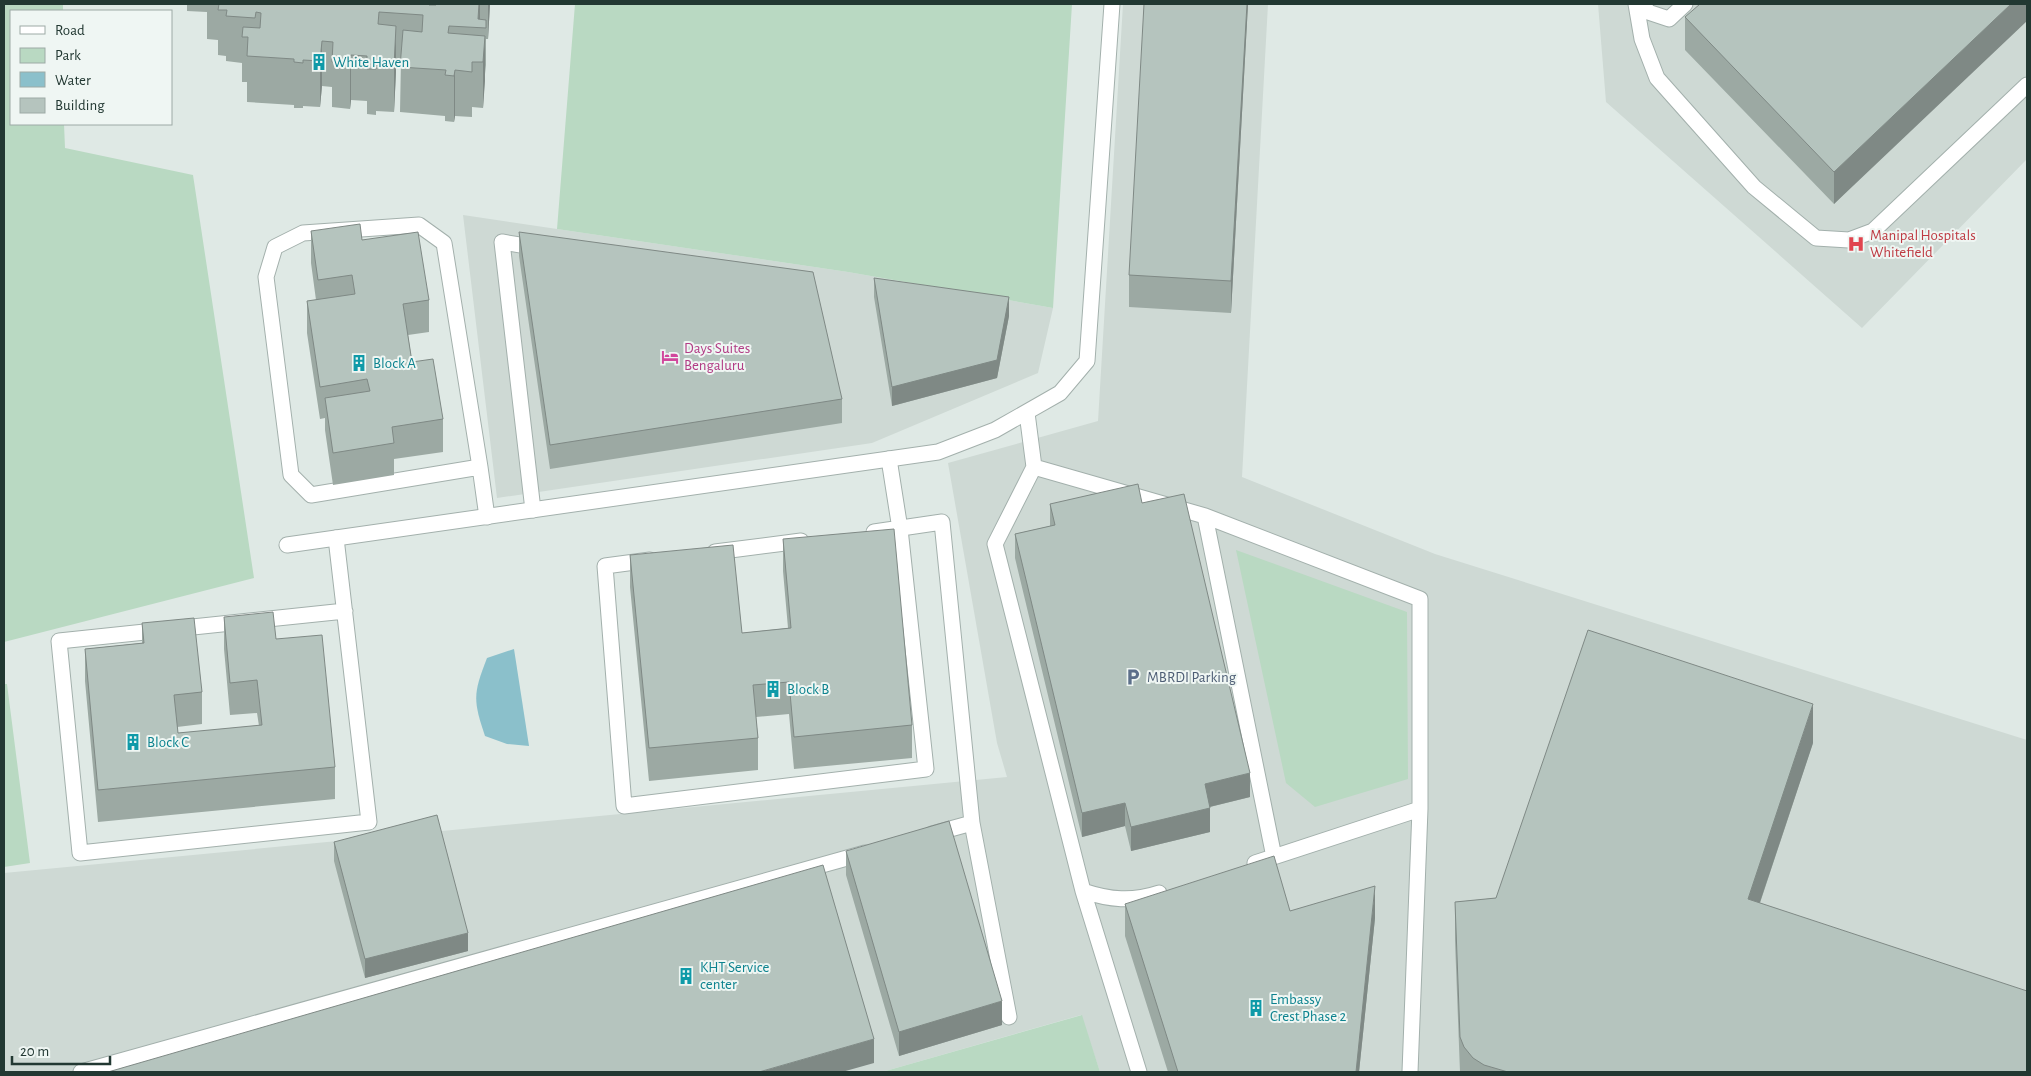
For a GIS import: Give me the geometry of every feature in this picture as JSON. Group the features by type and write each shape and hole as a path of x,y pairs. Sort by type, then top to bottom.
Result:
{"street":[{"path":"287,545 938,452 994,430 1060,393 1087,361 1112,4"},
{"path":"1636,4 1642,39 1657,78 1754,187 1816,238 1849,240 1873,231 2027,85"},
{"path":"1643,4 1648,12 1668,19 1685,4"},
{"path":"480,467 311,496 291,475 266,277 275,247 302,233 419,225 444,243 480,467 487,517"},
{"path":"534,510 502,242 550,250"},
{"path":"1027,413 1034,467 995,544 1083,891 1139,1072"},
{"path":"664,558 605,566 624,806 926,769 900,529 889,459"},
{"path":"1034,467 1205,516 1420,599 1420,809 1410,1072"},
{"path":"1205,516 1274,857"},
{"path":"860,534 942,522 972,823 1010,1017"},
{"path":"336,538 345,611 370,822 80,853 59,641 345,611"},
{"path":"703,554 811,540"},
{"path":"1237,868 1420,809"},
{"path":"914,839 972,823"},
{"path":"81,1072 876,850"},
{"path":"1083,891 1114,900 1128,900 1144,898 1172,889"}],"shaded area":[{"path":"1123,4 1268,4 1242,477 1435,554 2027,740 2027,1072 1100,1072 1081,1015 882,1072 4,1072 4,873 1007,777 997,743 948,463 1098,421"},
{"name":"Manipal Hospitals Whitefield","path":"1598,4 2027,4 2027,159 1862,328 1606,102"},
{"name":"Days Suites Bengaluru","path":"463,215 848,272 1053,308 1038,373 872,443 497,498"}],"green space":[{"path":"4,4 63,4 63,10 10,10 10,125 64,125 65,148 193,175 254,578 4,642"},
{"path":"575,4 1072,4 1053,308 848,272 557,229"},
{"path":"1236,550 1407,612 1408,779 1315,807 1286,783"},
{"path":"4,684 7,684 30,863 4,867"},
{"path":"1082,1015 1100,1072 882,1072"}],"water":[{"path":"514,649 529,746 507,744 485,736 478,714 477,689 487,658"}],"building":[{"path":"219,4 479,4 478,19 486,20 486,28 449,26 448,33 485,36 483,62 472,62 472,72 455,70 454,76 445,75 446,70 400,67 403,30 422,32 423,15 379,12 378,24 396,26 394,66 376,65 376,69 367,69 367,56 351,55 350,63 332,62 333,42 322,41 320,61 303,60 303,63 294,62 294,59 247,56 248,37 242,37 243,27 260,28 261,13 256,12 255,18 226,16 227,10 218,10"},
{"path":"1144,4 1247,4 1231,281 1129,275"},
{"path":"1700,4 2011,4 1834,172 1685,17"},
{"name":"Block A","path":"360,224 362,240 418,232 429,300 403,304 412,362 433,359 443,419 392,427 394,443 333,453 325,398 370,391 367,379 320,387 307,301 355,294 352,275 318,280 311,231"},
{"path":"519,232 813,272 842,399 550,445"},
{"path":"874,278 1009,297 997,360 892,387"},
{"name":"MBRDI Parking","path":"1138,484 1142,503 1184,494 1250,773 1205,784 1210,808 1131,827 1125,803 1082,813 1015,534 1055,525 1050,504"},
{"name":"Block B","path":"894,529 912,725 794,737 789,682 753,685 758,738 649,748 630,555 733,545 742,633 791,628 783,539"},
{"name":"Block C","path":"273,612 276,639 322,635 335,767 98,790 85,649 144,643 142,623 194,618 202,692 174,695 178,733 262,725 257,680 230,683 224,617"},
{"path":"1588,630 1813,704 1748,899 2027,991 2027,1072 1508,1072 1484,1065 1473,1058 1464,1047 1460,1037 1455,902 1496,898"},
{"path":"437,815 468,933 365,959 334,842"},
{"path":"949,821 1002,1001 899,1032 846,851"},
{"name":"Embassy Crest Phase 2","path":"1274,856 1290,911 1375,886 1356,1072 1178,1072 1125,904"},
{"name":"KHT Service center","path":"823,865 874,1039 759,1072 108,1072"}],"place":[{"name":"White Haven","path":"319,62"},
{"name":"Manipal Hospitals Whitefield","path":"1856,244"},
{"name":"Days Suites Bengaluru","path":"670,357"},
{"name":"Block A","path":"359,363"},
{"name":"MBRDI Parking","path":"1133,677"},
{"name":"Block B","path":"773,689"},
{"name":"Block C","path":"133,742"},
{"name":"KHT Service center","path":"686,976"},
{"name":"Embassy Crest Phase 2","path":"1256,1008"}]}
